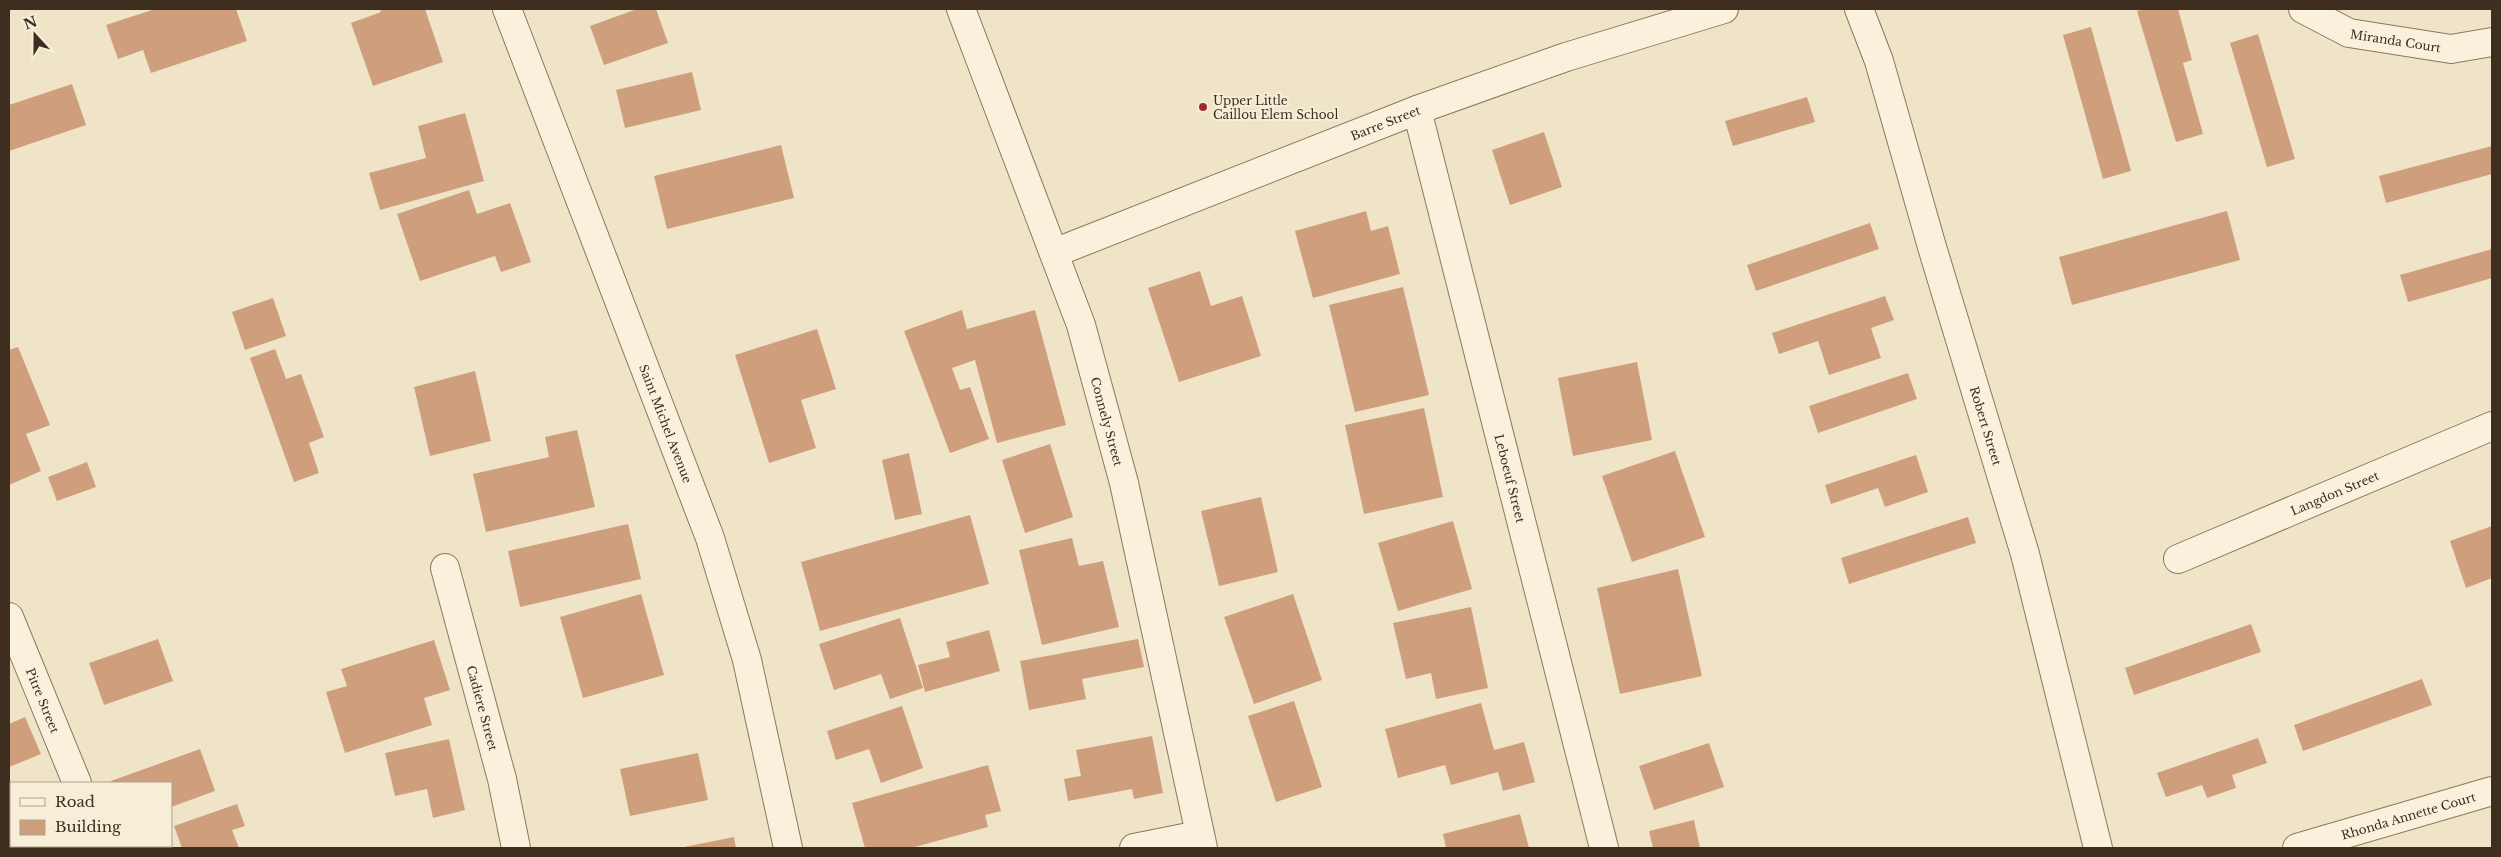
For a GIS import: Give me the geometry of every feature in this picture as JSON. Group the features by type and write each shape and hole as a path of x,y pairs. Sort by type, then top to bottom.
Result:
{"street":[{"name":"Saint Michel Avenue","path":"507,9 710,538 747,660 788,848"},
{"name":"Connely Street","path":"961,9 1081,325 1124,483 1201,841"},
{"name":"Barre Street","path":"1054,253 1416,110 1566,57 1724,9"},
{"name":"Robert Street","path":"1860,9 1880,61 1932,247 2025,554 2098,848"},
{"name":"Miranda Court","path":"2303,9 2349,33 2451,49 2492,42"},
{"name":"Leboeuf Street","path":"1416,110 1604,848"},
{"name":"Langdon Street","path":"2178,559 2492,426"},
{"name":"Cadiere Street","path":"444,568 502,779 516,848"},
{"name":"Pitre Street","path":"9,617 77,782"},
{"name":"Rhonda Annette Court","path":"2297,848 2492,791"},
{"path":"1134,848 1201,841"}],"building":[{"path":"155,9 236,9 247,41 151,73 143,50 118,59 106,25"},
{"path":"380,9 425,9 443,62 373,86 351,23 381,12"},
{"path":"637,9 656,9 668,43 604,65 590,26"},
{"path":"2145,9 2178,9 2192,60 2183,63 2203,134 2176,142 2137,11"},
{"path":"2091,27 2131,171 2103,179 2063,35"},
{"path":"2258,34 2295,159 2267,167 2230,43"},
{"path":"692,72 701,110 625,128 616,90"},
{"path":"72,84 86,125 9,151 9,105"},
{"path":"1807,97 1815,122 1733,146 1725,121"},
{"path":"465,113 484,181 380,210 369,173 426,158 418,126"},
{"path":"1544,132 1562,187 1510,205 1492,150"},
{"path":"781,145 794,198 667,229 654,176"},
{"path":"2492,146 2492,174 2386,203 2379,176"},
{"path":"469,190 477,214 510,203 531,262 501,272 495,256 420,281 397,214"},
{"path":"1366,211 1371,231 1388,226 1400,274 1313,298 1295,231"},
{"path":"2227,211 2240,260 2072,305 2059,257"},
{"path":"1870,223 1879,249 1756,291 1747,265"},
{"path":"2492,249 2492,278 2408,302 2400,275"},
{"path":"1200,271 1211,306 1242,296 1261,356 1179,382 1148,288"},
{"path":"1403,287 1429,395 1355,412 1329,305"},
{"path":"1885,296 1894,320 1871,328 1881,358 1829,375 1818,341 1779,354 1772,333"},
{"path":"273,298 286,336 245,350 232,312"},
{"path":"962,310 967,329 1035,310 1066,425 997,443 975,360 952,368 960,390 970,387 989,439 950,453 904,331"},
{"path":"817,329 836,389 801,400 816,448 769,463 735,355"},
{"path":"18,347 50,425 26,434 41,471 9,485 9,350"},
{"path":"275,349 286,379 301,374 324,437 309,443 319,473 294,482 250,358"},
{"path":"1637,362 1652,440 1573,456 1558,378"},
{"path":"475,371 491,441 430,456 414,387"},
{"path":"1908,373 1917,399 1818,433 1809,406"},
{"path":"1424,408 1443,497 1364,514 1345,425"},
{"path":"577,430 595,507 486,532 473,474 549,457 545,437"},
{"path":"1050,444 1073,517 1025,533 1002,460"},
{"path":"1675,451 1705,537 1632,562 1602,476"},
{"path":"909,453 922,514 895,520 882,460"},
{"path":"1916,455 1928,492 1885,507 1878,488 1831,504 1825,485"},
{"path":"87,462 96,487 57,501 48,477"},
{"path":"1261,497 1278,572 1219,586 1201,511"},
{"path":"970,515 989,584 820,631 801,562"},
{"path":"1968,517 1976,543 1849,584 1841,558"},
{"path":"1453,521 1472,589 1398,611 1378,543"},
{"path":"628,524 641,579 520,607 508,551"},
{"path":"2492,526 2492,578 2466,588 2450,541"},
{"path":"1072,538 1079,566 1103,561 1119,627 1042,645 1019,550"},
{"path":"1678,569 1702,676 1620,694 1597,588"},
{"path":"641,594 664,675 583,698 560,617"},
{"path":"1293,594 1322,680 1254,704 1224,617"},
{"path":"1471,607 1488,688 1436,699 1431,673 1406,679 1393,623"},
{"path":"900,618 923,688 890,699 881,674 834,690 819,644"},
{"path":"2251,624 2261,652 2134,695 2125,668"},
{"path":"989,630 1000,671 925,692 918,665 950,657 946,642"},
{"path":"158,639 173,681 104,705 89,663"},
{"path":"1138,639 1144,667 1082,679 1086,699 1029,710 1020,661"},
{"path":"434,640 450,690 424,698 432,725 345,753 326,692 347,686 341,669"},
{"path":"2422,679 2432,705 2303,751 2294,725"},
{"path":"1294,701 1322,787 1276,802 1248,716"},
{"path":"1481,703 1494,750 1524,742 1535,782 1503,791 1498,772 1451,785 1445,765 1398,778 1385,729"},
{"path":"902,706 923,768 881,783 869,749 836,760 827,731"},
{"path":"25,717 41,754 9,767 9,724"},
{"path":"1152,736 1163,793 1134,799 1132,789 1068,801 1064,779 1081,776 1076,750"},
{"path":"2258,738 2267,763 2232,775 2236,788 2207,798 2202,785 2166,797 2157,773"},
{"path":"449,739 465,810 433,818 427,789 395,796 385,753"},
{"path":"1709,743 1724,787 1654,810 1639,766"},
{"path":"200,749 215,791 172,807 172,782 111,781"},
{"path":"698,753 708,800 630,816 620,769"},
{"path":"988,765 1001,811 985,815 988,827 911,848 865,848 852,803"},
{"path":"237,804 245,826 232,830 239,848 182,848 174,826"},
{"path":"1520,814 1529,848 1446,848 1443,834"},
{"path":"1694,820 1700,848 1653,848 1649,831"},
{"path":"734,837 736,848 684,848 684,847"}],"place":[{"name":"Upper Little Caillou Elem School","path":"1203,107"}]}
